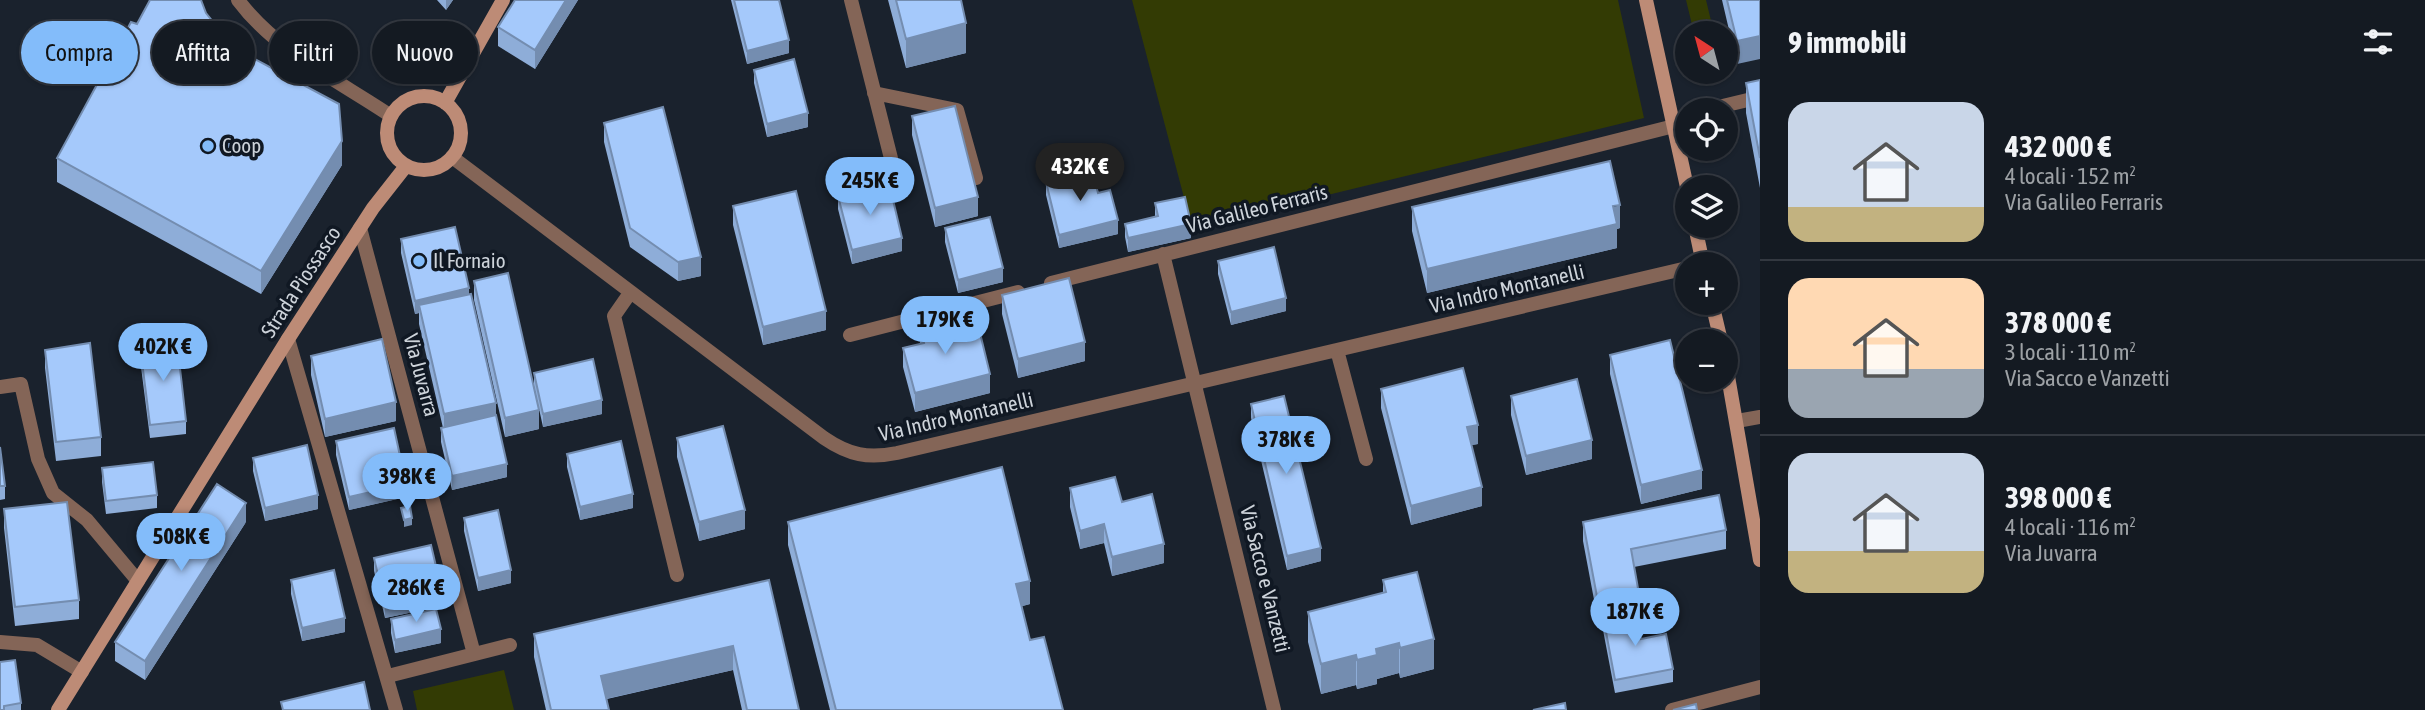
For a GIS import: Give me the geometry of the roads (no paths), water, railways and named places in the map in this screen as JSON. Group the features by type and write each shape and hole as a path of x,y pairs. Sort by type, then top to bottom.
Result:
{"street":[{"path":"238,0 252,19 281,43 391,116"},
{"path":"445,103 503,0"},
{"path":"851,0 899,190"},
{"path":"1646,0 1675,102"},
{"path":"874,93 957,110 975,178"},
{"path":"421,96 445,103 453,111 461,134 452,157 430,169 406,166 390,149 387,127 391,116 409,99 421,96"},
{"path":"1738,102 1760,97"},
{"name":"Via Galileo Ferraris","path":"850,335 1675,125"},
{"name":"Via Indro Montanelli","path":"452,157 832,444 859,456 877,457 897,453 1675,271"},
{"name":"Strada Piossasco","path":"58,710 288,339 360,228 406,166"},
{"name":"Via Juvarra","path":"360,228 474,654"},
{"name":"Via Sacco e Vanzetti","path":"1163,254 1275,710"},
{"path":"630,293 614,316 677,575"},
{"path":"288,339 396,710"},
{"path":"1337,350 1366,459"},
{"path":"0,387 21,384 38,458 53,493 87,520 138,581"},
{"path":"1731,392 1760,560"},
{"path":"1737,421 1760,417"},
{"path":"0,642 37,646 82,671"},
{"path":"387,676 510,645"},
{"path":"1672,710 1760,687"}],"place":[{"name":"Coop","path":"208,146"},
{"name":"Il Fornaio","path":"419,261"}]}
